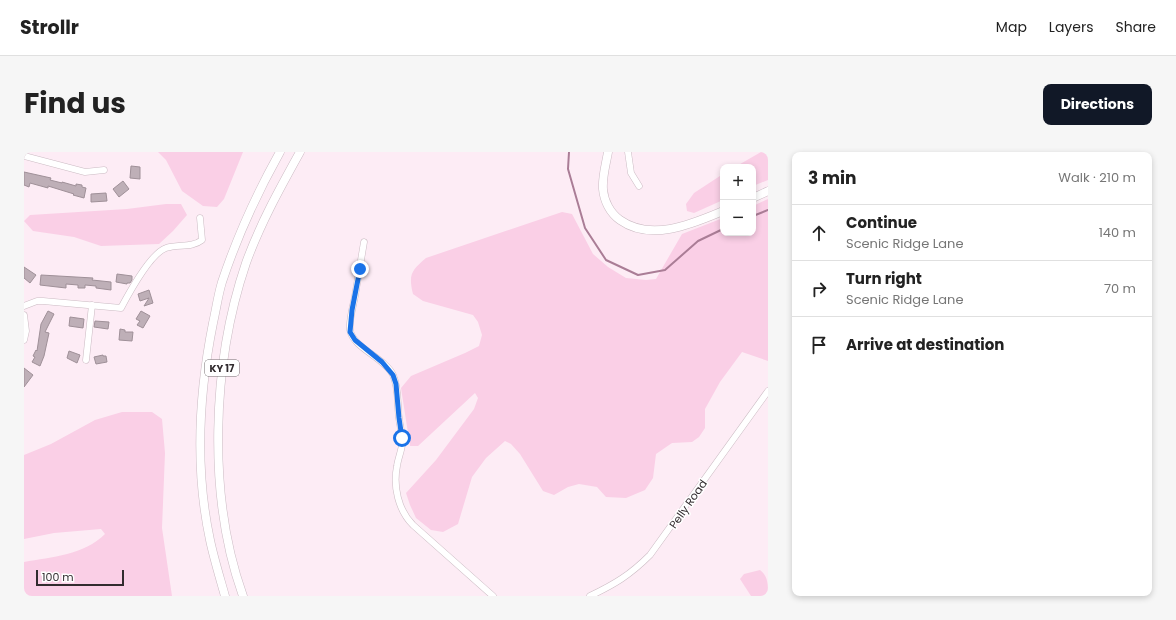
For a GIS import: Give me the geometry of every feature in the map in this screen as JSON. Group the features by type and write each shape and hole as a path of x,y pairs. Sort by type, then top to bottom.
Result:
{"main road":[{"name":"KY 17","path":"225,596 210,540 204,497 201,435 205,371 215,311 231,255 248,215 280,152"},
{"name":"KY 17","path":"243,596 233,561 221,495 218,442 219,399 222,368 230,324 247,263 275,196 300,152"},
{"path":"608,152 604,181 604,195 611,213 627,225 644,230 665,230 690,225 720,212"},
{"path":"756,197 768,191"}],"street":[{"path":"628,152 631,172 639,186"},
{"path":"24,156 85,172 104,170"},
{"path":"24,306 37,301 43,301 121,308 131,289 153,258 161,250 197,244 202,240 200,218"},
{"path":"364,242 352,310 350,332 355,340 389,369 396,384 402,438 396,470 398,498 401,508 404,515 413,525 493,596"},
{"path":"86,360 92,305"},
{"path":"24,315 26,331 24,340"},
{"name":"Pelly Road","path":"590,596 619,582 640,566 650,555 768,392"}],"shaded area":[{"path":"158,152 243,152 224,199 217,207 203,206 182,191 166,160"},
{"path":"761,152 768,152 768,180 756,185 756,164 740,164"},
{"path":"720,176 720,201 694,213 687,211 686,204 694,193"},
{"path":"768,199 768,361 742,352 720,382 705,409 705,428 699,437 692,442 672,443 656,454 653,478 645,490 626,498 606,497 597,487 579,484 568,487 554,495 543,491 520,454 511,444 505,441 486,458 472,477 458,524 443,532 431,530 416,518 406,493 436,460 474,409 478,398 475,393 418,446 410,446 401,388 411,376 479,346 482,335 478,322 473,315 423,301 413,294 411,282 412,273 421,262 426,258 562,212 572,214 593,254 608,267 626,278 646,280 656,279 682,234 720,219 720,236 756,236 756,205"},
{"path":"166,204 181,204 187,215 159,244 101,246 74,237 33,231 24,221 30,215 127,209"},
{"path":"122,412 152,412 162,419 165,453 162,528 172,596 24,596 24,562 78,551 97,541 105,534 101,529 54,533 24,539 24,455 51,444 95,420"},
{"path":"760,570 765,575 767,581 768,596 751,596 740,579 744,574"}],"building":[{"path":"131,166 140,167 140,179 130,178"},
{"path":"24,172 51,178 50,180 62,183 76,186 76,184 82,185 82,187 86,188 84,198 48,186 48,188 30,183 29,187 24,185"},
{"path":"123,181 129,189 119,197 113,189"},
{"path":"106,193 107,201 91,202 91,194"},
{"path":"24,267 36,275 30,283 24,278"},
{"path":"117,274 132,276 132,280 127,284 116,282"},
{"path":"41,275 93,278 92,280 111,282 111,290 85,285 85,288 78,288 78,285 66,284 66,288 40,285"},
{"path":"149,290 153,303 144,306 149,298 140,301 138,294"},
{"path":"48,311 54,314 45,332 49,333 44,356 40,366 32,362 35,357 33,356 36,350 37,351 41,324"},
{"path":"141,311 150,316 143,328 137,325 140,321 136,319"},
{"path":"70,317 84,319 83,328 69,326"},
{"path":"95,321 109,322 108,329 94,327"},
{"path":"120,329 125,330 125,332 133,332 132,341 119,340"},
{"path":"69,351 80,355 77,363 67,358"},
{"path":"103,355 106,356 107,362 96,364 94,357"},
{"path":"24,368 33,375 24,387"}],"waterway":[{"path":"569,152 568,169 585,228 606,260 638,275 665,270 698,241 720,230"},
{"path":"756,215 768,210"}],"route":[{"path":"360,269 352,310 350,332 355,340 382,362 393,375 396,384 402,438"}]}
